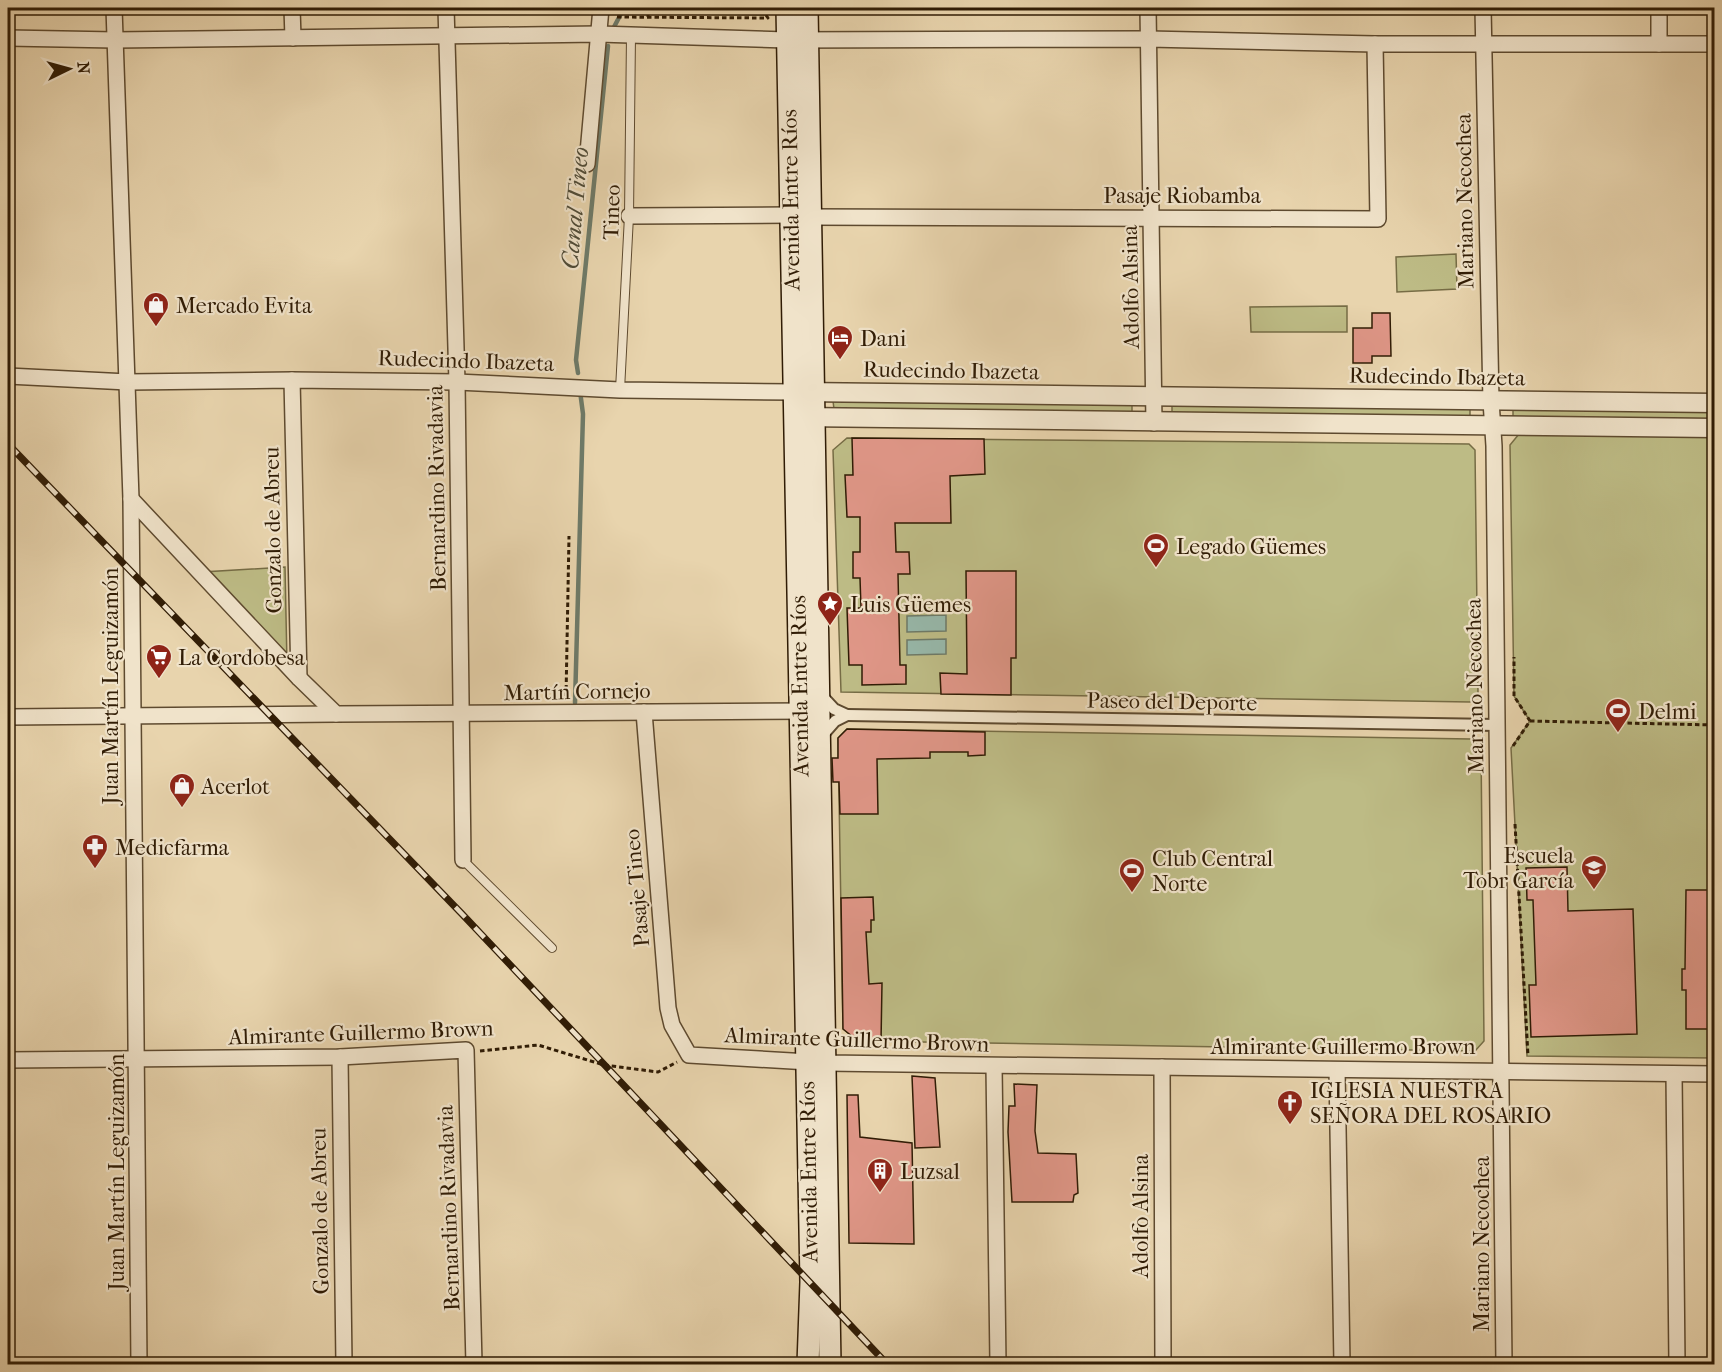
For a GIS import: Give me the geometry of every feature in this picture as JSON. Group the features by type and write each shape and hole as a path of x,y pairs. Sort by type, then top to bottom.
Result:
{"main road":[{"name":"Avenida Entre Ríos","path":"787,8 797,40 820,1258 830,1365"},
{"name":"Avenida Entre Ríos","path":"797,40 807,8"},
{"name":"Avenida Entre Ríos","path":"803,417 818,690 809,711 819,740 816,1063"},
{"name":"Avenida Entre Ríos","path":"808,1365 820,1258"}],"street":[{"name":"Juan Martín Leguizamón","path":"114,8 131,499 138,1059 139,1365"},
{"path":"292,8 293,38"},
{"name":"Bernardino Rivadavia","path":"446,8 457,382 463,714 463,860"},
{"path":"586,164 601,8"},
{"name":"Adolfo Alsina","path":"1148,8 1154,423"},
{"name":"Mariano Necochea","path":"1483,8 1503,1070 1504,1365"},
{"path":"1659,8 1659,44"},
{"path":"8,39 446,38 599,34 797,40 1149,39 1375,44 1714,44"},
{"name":"Pasaje Riobamba","path":"629,216 1378,219 1375,44"},
{"name":"Rudecindo Ibazeta","path":"9,374 128,382 292,380 457,382 620,390 1714,403"},
{"name":"Gonzalo de Abreu","path":"292,380 298,678"},
{"path":"803,417 1714,428"},
{"path":"131,499 298,678 336,714"},
{"path":"818,690 824,700 847,715 824,731 819,740"},
{"name":"Martín Cornejo","path":"8,717 809,711"},
{"name":"Pasaje Tineo","path":"645,712 668,1008 672,1025 688,1055"},
{"name":"Paseo del Deporte","path":"847,715 1497,725"},
{"name":"Bernardino Rivadavia","path":"466,1050 474,1365"},
{"name":"Almirante Guillermo Brown","path":"8,1060 339,1057 466,1050"},
{"name":"Almirante Guillermo Brown","path":"688,1055 816,1063 1714,1074"},
{"name":"Gonzalo de Abreu","path":"339,1057 344,1365"},
{"path":"994,1066 998,1365"},
{"name":"Adolfo Alsina","path":"1162,1067 1163,1365"},
{"path":"1336,1070 1342,1365"},
{"path":"1674,1074 1677,1365"}],"lane":[{"name":"Tineo","path":"620,390 629,216 631,35"},
{"path":"463,860 552,948"}],"path":[{"path":"648,8 648,18"},
{"path":"626,17 768,18 761,8"},
{"path":"566,714 569,536"},
{"path":"1513,648 1514,696 1530,721"},
{"path":"1530,721 1714,725"},
{"path":"1511,748 1530,721"},
{"path":"1515,819 1527,1056 1539,1056"},
{"name":"Almirante Guillermo Brown","path":"466,1050 490,1052 538,1045 604,1065 658,1072 688,1055"}],"shaded area":[{"path":"614,8 772,8 772,10 766,15 614,13"},
{"path":"1456,254 1457,289 1397,292 1396,257"},
{"path":"1347,306 1347,332 1251,332 1250,307"},
{"path":"833,401 1132,403 1132,412 834,409"},
{"path":"1172,406 1470,408 1470,417 1172,414"},
{"path":"1513,408 1714,410 1714,419 1513,417"},
{"name":"Delmi","path":"1519,434 1714,435 1714,1058 1527,1056 1511,748 1530,721 1514,696 1510,445"},
{"name":"Legado Güemes","path":"847,438 1469,444 1475,450 1478,693 1470,702 841,692 833,450"},
{"path":"285,567 287,664 203,572"},
{"path":"946,615 946,631 907,632 907,616"},
{"path":"946,639 946,654 907,655 907,640"},
{"path":"847,729 1471,739 1481,748 1484,1041 1475,1051 858,1041 843,1029 838,738"}],"building":[{"path":"1372,313 1390,313 1391,356 1372,356 1372,363 1353,363 1353,328 1372,328"},
{"path":"852,438 984,439 985,474 950,476 951,523 895,523 896,552 909,552 910,574 898,574 900,665 906,665 906,684 862,685 862,665 849,665 847,608 861,608 860,578 853,578 853,552 860,552 860,517 847,517 845,475 853,475"},
{"path":"966,571 1016,571 1016,658 1011,658 1011,695 941,694 940,673 967,674"},
{"path":"847,729 985,732 985,755 968,756 968,752 930,752 930,758 877,759 878,814 840,814 839,782 833,782 832,758 838,758 838,738"},
{"path":"1567,867 1568,911 1633,909 1637,1034 1531,1037 1529,985 1536,985 1533,900 1527,900 1526,868"},
{"path":"1686,890 1714,890 1714,1029 1686,1029 1686,990 1682,990 1682,969 1685,969"},
{"path":"873,897 874,920 871,920 871,932 866,932 869,984 882,983 881,1042 858,1041 843,1029 841,898"},
{"path":"912,1076 935,1078 940,1147 915,1148"},
{"path":"1014,1084 1037,1085 1035,1131 1038,1153 1076,1154 1078,1193 1074,1195 1073,1202 1012,1202 1008,1132 1009,1106 1015,1106"},
{"name":"Luzsal","path":"847,1095 858,1095 860,1137 912,1143 914,1244 849,1243"}],"waterway":[{"name":"Canal Tineo","path":"614,27 624,8"},
{"name":"Canal Tineo","path":"578,373 576,360 608,46"},
{"name":"Canal Tineo","path":"575,703 583,414 580,391"}],"railway":[{"path":"8,444 463,915 887,1364"}],"place":[{"name":"Mercado Evita","path":"156,328"},
{"name":"Dani","path":"840,361"},
{"name":"Legado Güemes","path":"1156,569"},
{"name":"Luis Güemes","path":"830,627"},
{"name":"La Cordobesa","path":"159,680"},
{"name":"Delmi","path":"1618,734"},
{"name":"Acerlot","path":"182,809"},
{"name":"Medicfarma","path":"95,870"},
{"name":"Escuela Tobr García","path":"1594,891"},
{"name":"Club Central Norte","path":"1132,894"},
{"name":"IGLESIA NUESTRA SEÑORA DEL ROSARIO","path":"1290,1126"},
{"name":"Luzsal","path":"880,1194"}]}
